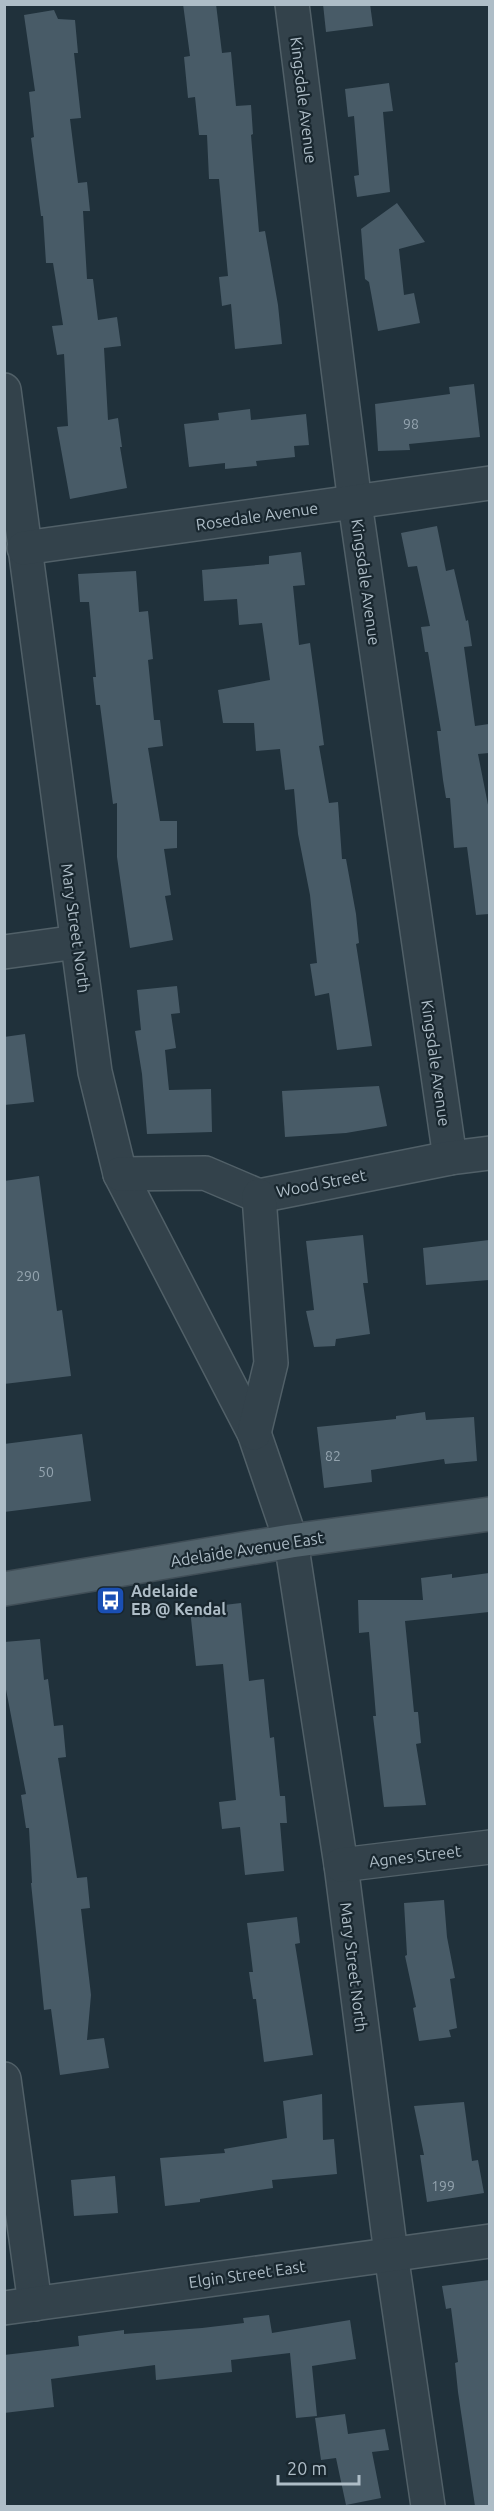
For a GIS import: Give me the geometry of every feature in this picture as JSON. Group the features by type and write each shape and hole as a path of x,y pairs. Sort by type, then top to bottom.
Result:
{"main road":[{"name":"Adelaide Avenue East","path":"4,1589 291,1542 489,1514"}],"street":[{"name":"Kingsdale Avenue","path":"292,4 355,503 450,1158"},
{"name":"Mary Street North","path":"4,390 24,548 17,590 77,942 95,1072 120,1174 254,1433 291,1542 341,1865 391,2254 428,2506"},
{"name":"Rosedale Avenue","path":"24,548 489,483"},
{"path":"4,952 77,942"},
{"name":"Wood Street","path":"120,1174 205,1173 258,1196 450,1158 489,1153"},
{"path":"254,1433 271,1363 258,1196"},
{"name":"Agnes Street","path":"341,1865 489,1847"},
{"path":"4,2079 20,2306"},
{"name":"Elgin Street East","path":"20,2306 489,2241"}],"building":[{"path":"183,4 216,4 222,53 231,52 236,106 251,105 253,134 251,135 259,232 265,231 278,305 282,344 235,349 231,304 222,306 219,277 228,276 219,179 209,179 207,135 199,135 195,97 188,98 184,57 190,56"},
{"path":"323,4 370,4 373,26 326,32"},
{"path":"54,10 58,19 75,20 78,53 74,53 81,118 70,119 78,183 87,182 90,211 83,211 87,279 93,279 98,320 117,317 121,346 104,348 108,420 118,418 127,488 70,499 57,427 68,426 64,354 57,355 52,326 63,325 53,263 46,263 43,216 41,216 31,138 34,137 29,92 35,91 24,15"},
{"path":"389,83 393,111 383,112 390,192 357,197 354,176 359,175 354,116 348,117 345,89"},
{"path":"397,203 425,242 399,249 404,295 414,293 420,323 378,331 369,282 365,279 361,229"},
{"path":"474,384 480,437 409,444 410,450 378,451 375,404 450,394 449,387"},
{"path":"250,409 251,420 306,414 309,445 294,446 295,457 256,461 257,466 225,469 225,463 189,467 184,424 219,420 218,413"},
{"path":"437,526 446,571 454,569 466,621 468,620 472,646 464,647 475,726 489,724 489,753 478,754 489,810 489,914 476,915 467,847 454,848 450,798 446,798 437,731 441,731 428,652 425,652 421,627 430,626 417,566 408,567 401,533"},
{"path":"301,552 305,585 293,586 299,645 310,643 324,745 319,746 329,803 338,802 342,859 346,859 356,914 359,943 356,944 372,1046 337,1050 329,993 315,996 310,964 317,963 310,895 298,834 294,789 285,790 280,749 256,751 254,723 223,723 218,690 270,680 262,623 239,625 237,599 204,601 202,570 269,564 269,556"},
{"path":"136,571 139,612 148,611 153,659 148,660 154,720 160,720 163,746 148,748 160,821 177,821 177,848 164,849 171,895 165,896 173,940 130,948 117,857 117,803 113,804 100,705 96,705 93,677 96,677 89,602 80,602 78,574"},
{"path":"177,986 180,1013 171,1014 176,1048 165,1050 169,1090 211,1089 212,1132 147,1134 142,1074 135,1031 141,1030 137,990"},
{"path":"25,1034 34,1102 4,1105 4,1037"},
{"path":"379,1086 387,1126 346,1133 285,1137 282,1091"},
{"path":"39,1176 57,1311 62,1310 71,1376 4,1384 4,1181"},
{"path":"363,1235 368,1283 363,1283 370,1334 336,1339 335,1346 314,1347 306,1311 314,1310 306,1241"},
{"path":"489,1240 489,1280 426,1285 423,1248"},
{"path":"425,1412 426,1420 474,1417 477,1461 445,1464 444,1459 371,1470 372,1482 324,1488 317,1427 396,1419 396,1416"},
{"path":"82,1434 91,1501 4,1512 4,1444"},
{"path":"489,1573 489,1612 405,1621 414,1712 418,1712 421,1743 416,1744 426,1805 384,1807 373,1716 376,1716 369,1632 359,1633 358,1600 423,1600 421,1578 452,1574 452,1578"},
{"path":"241,1603 249,1681 264,1679 270,1738 274,1737 280,1796 285,1796 287,1823 280,1823 284,1871 245,1875 240,1827 222,1829 219,1802 236,1800 223,1664 196,1666 190,1609"},
{"path":"40,1639 44,1680 48,1679 54,1726 63,1725 66,1757 58,1758 77,1878 87,1877 90,1908 81,1909 91,1995 87,2040 104,2038 109,2068 60,2075 51,2009 44,2010 31,1883 29,1828 26,1828 21,1795 26,1794 4,1679 4,1642"},
{"path":"444,1900 447,1937 455,1978 450,1979 457,2028 449,2030 451,2037 419,2041 413,2008 416,2007 405,1956 407,1955 404,1903"},
{"path":"297,1917 300,1943 295,1944 313,2055 264,2062 256,1999 253,1999 249,1972 253,1972 247,1923"},
{"path":"322,2094 323,2140 334,2139 337,2174 272,2180 273,2188 200,2199 200,2202 165,2206 160,2158 225,2153 224,2149 287,2138 283,2101"},
{"path":"464,2102 472,2161 478,2160 484,2193 427,2202 420,2155 424,2155 414,2106"},
{"path":"115,2176 118,2213 74,2216 71,2180"},
{"path":"489,2280 489,2506 475,2506 458,2392 455,2363 458,2362 451,2308 446,2309 442,2286"},
{"path":"269,2315 272,2333 350,2320 356,2359 312,2366 317,2416 296,2418 290,2353 231,2360 232,2372 156,2380 155,2365 51,2379 54,2407 4,2413 4,2355 79,2346 78,2336 124,2330 124,2334 202,2328 244,2323 243,2318"},
{"path":"345,2414 348,2434 385,2429 389,2450 372,2452 381,2498 346,2505 336,2458 321,2460 315,2418"}],"place":[{"name":"Adelaide EB @ Kendal","path":"110,1600"}]}
